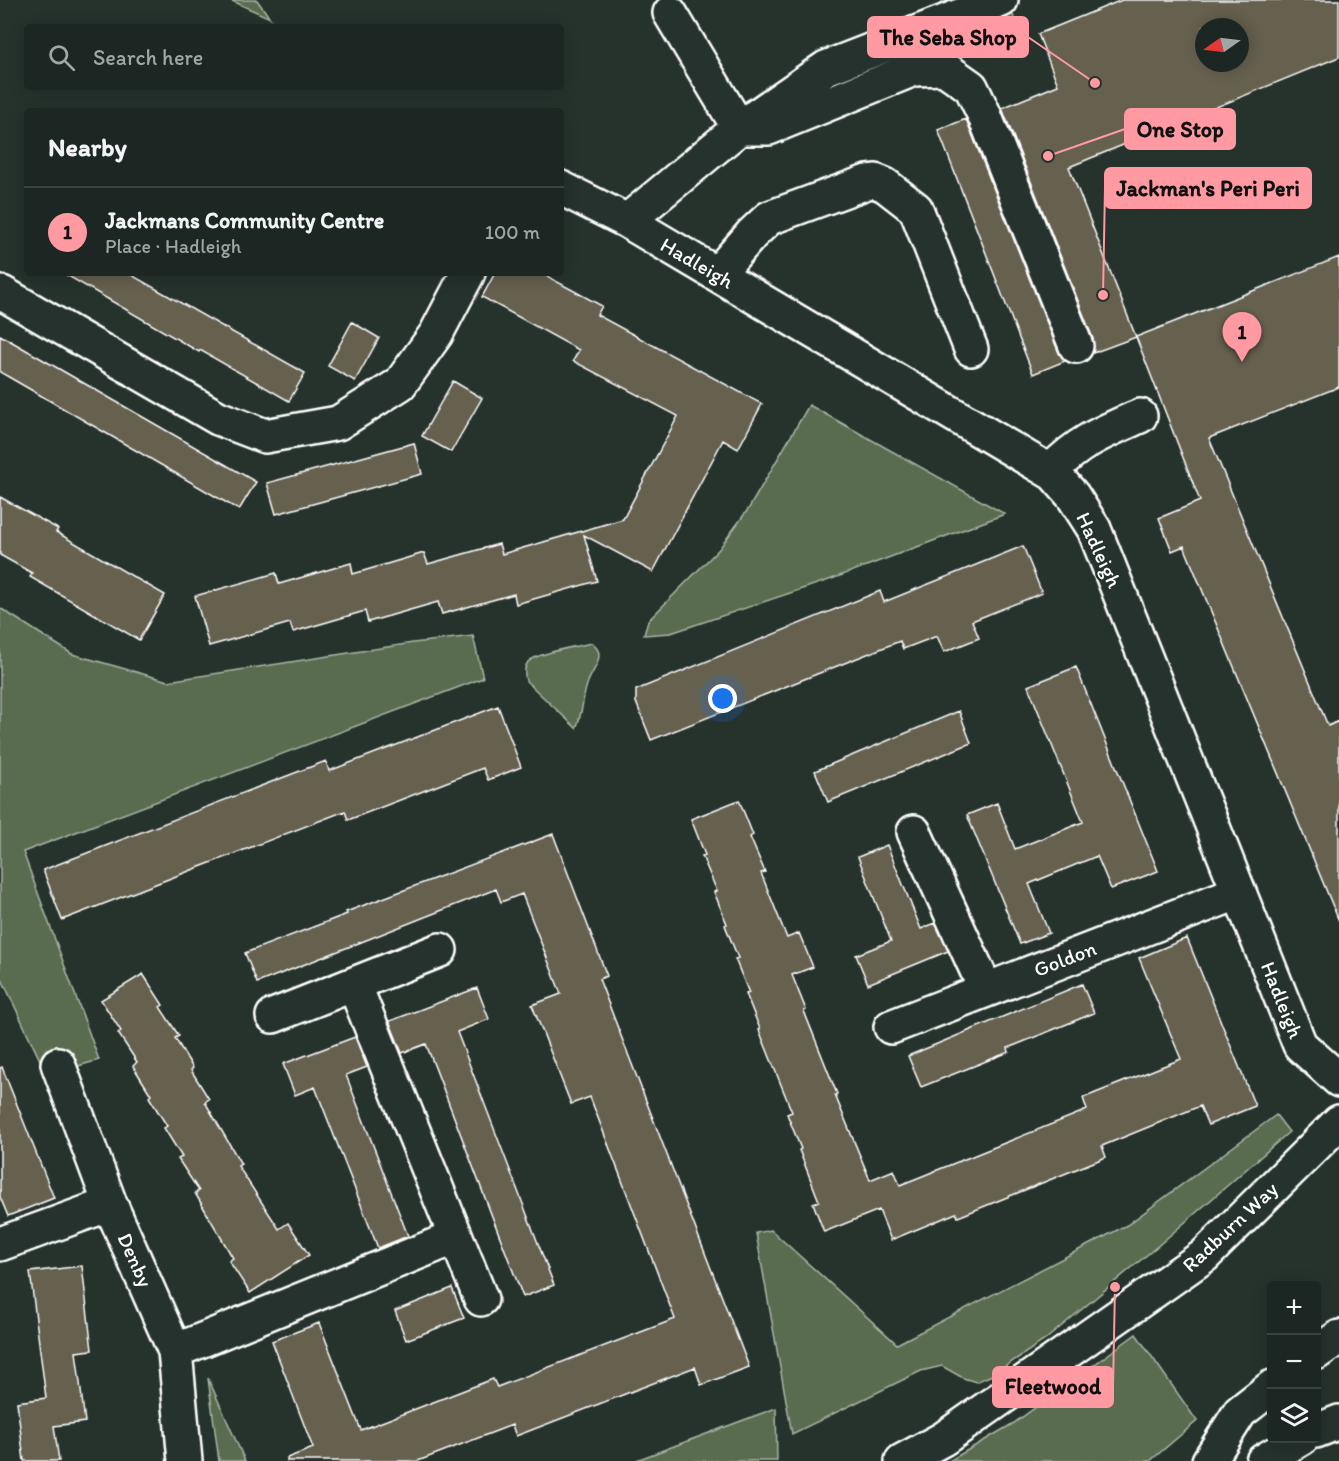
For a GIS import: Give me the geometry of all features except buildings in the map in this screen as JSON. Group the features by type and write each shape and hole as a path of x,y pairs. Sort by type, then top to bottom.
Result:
{"street":[{"path":"627,221 739,128 826,68 1000,0"},
{"path":"670,13 739,128"},
{"path":"739,128 769,128 914,69 944,68 970,87 984,114 1076,346"},
{"path":"717,274 769,218 875,181 885,185 916,209 971,349"},
{"name":"Hadleigh","path":"564,190 627,221 1054,474 1073,496 1094,529 1300,1045 1339,1080"},
{"path":"2,292 218,418 266,436 338,423 400,384 436,334 466,276"},
{"path":"1054,474 1053,470 1069,453 1091,438 1140,416"},
{"path":"914,832 986,990"},
{"name":"Goldon","path":"891,1027 1239,892"},
{"path":"273,1016 440,950"},
{"path":"354,984 481,1299"},
{"name":"Denby","path":"58,1064 110,1204 175,1351 185,1461"},
{"name":"Radburn Way","path":"902,1461 943,1439 1204,1256 1339,1122"},
{"path":"0,1244 110,1204"},
{"path":"175,1351 456,1237"},
{"path":"1321,1350 1339,1337"},
{"path":"1209,1461 1240,1412 1269,1389"},
{"path":"1321,1429 1339,1422"},
{"path":"1263,1461 1294,1443"}],"green space":[{"path":"230,0 257,0 270,18"},
{"path":"942,0 1007,0 1019,30 958,51"},
{"path":"809,405 1005,514 829,580 671,633 644,635 648,621 719,549 749,508"},
{"path":"0,608 72,654 168,681 413,643 473,636 483,678 23,852 99,1060 47,1075 0,975"},
{"path":"592,643 598,650 599,659 586,688 576,728 526,681 525,669 528,662 540,656"},
{"path":"1276,1115 1289,1132 1045,1340 992,1375 976,1382 963,1378 942,1366 921,1371 792,1434 756,1233 771,1230 897,1344 1127,1225"},
{"path":"1136,1334 1197,1421 1150,1461 949,1461 1014,1423"},
{"path":"208,1378 245,1461 219,1461"},
{"path":"776,1408 777,1461 634,1461"}],"place":[{"name":"The Seba Shop","path":"1095,83"},
{"name":"One Stop","path":"1048,156"},
{"name":"Jackman's Peri Peri","path":"1103,295"},
{"name":"Jackmans Community Centre","path":"1242,362"},
{"name":"Fleetwood","path":"1115,1287"}]}
